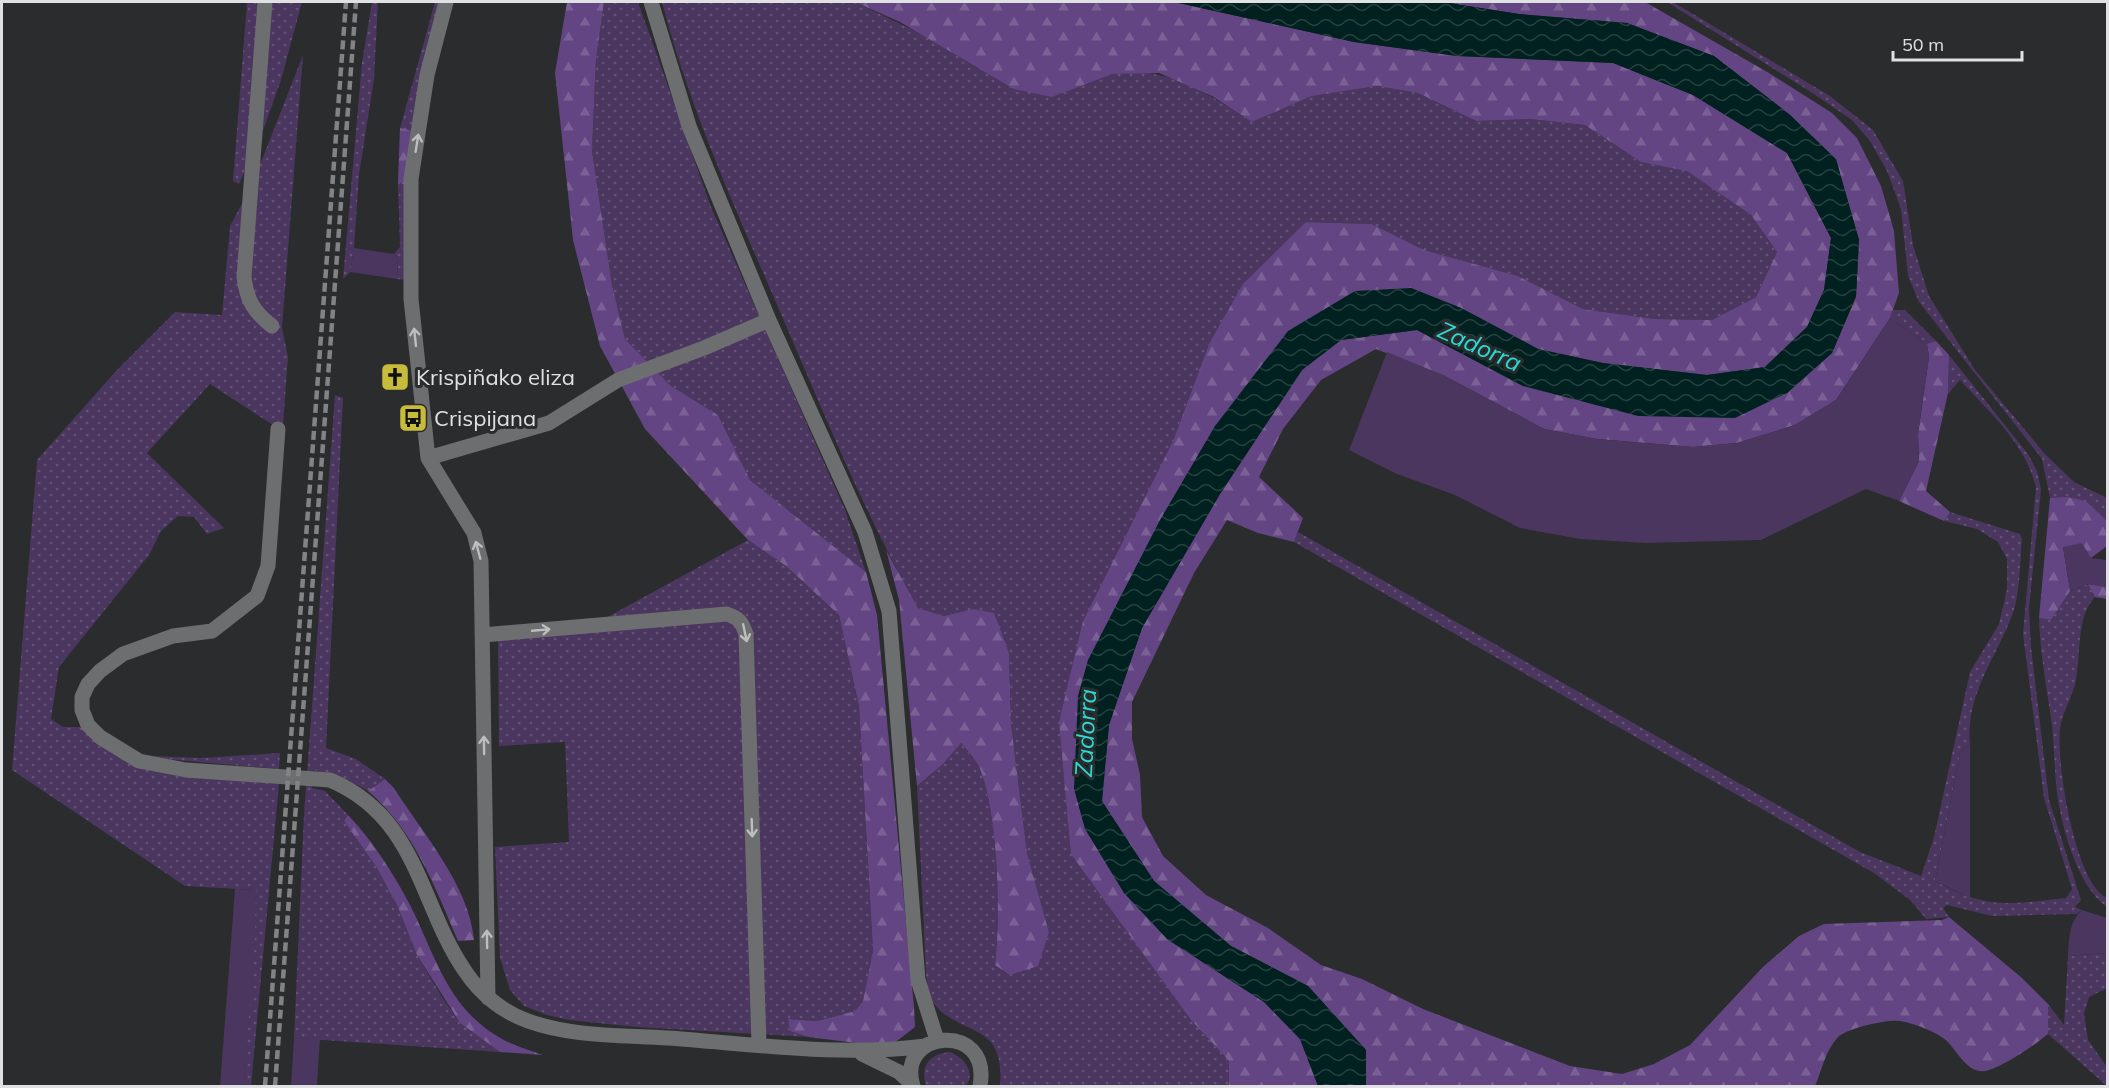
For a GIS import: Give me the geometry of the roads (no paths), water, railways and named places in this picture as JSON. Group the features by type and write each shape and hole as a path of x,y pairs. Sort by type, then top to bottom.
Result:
{"street":[{"path":"265,2 244,277 248,301 256,313 272,326"},
{"path":"446,2 427,75 411,179 411,299 428,458 474,533 481,561 488,998"},
{"path":"651,2 689,126 769,320 865,532 889,610 918,980 931,1043"},
{"path":"428,458 549,423 618,380 704,348 769,320"},
{"path":"278,429 268,566 256,596 212,631 173,636 123,654 100,671 88,684 82,697 82,710 88,725 100,736 139,761 186,770 330,780 347,787 364,799 400,840 422,877 454,954 466,973 488,998 506,1011 544,1026 574,1031 860,1052 949,1039 962,1043 972,1050 979,1061 982,1073 980,1086"},
{"path":"482,635 727,614 737,617 742,623 746,634 759,1045"},
{"path":"913,1085 913,1063 931,1043"},
{"path":"860,1052 899,1072 913,1085"}],"water":[{"name":"Zadorra","path":"1174,2 1443,2 1519,14 1627,23 1714,56 1789,114 1836,159 1859,240 1856,296 1832,353 1787,393 1735,418 1638,416 1523,386 1417,330 1341,340 1302,370 1220,494 1142,628 1109,725 1102,801 1154,881 1231,946 1308,986 1366,1050 1366,1086 1318,1086 1300,1039 1264,1002 1167,939 1124,893 1085,829 1074,789 1078,696 1088,660 1160,520 1215,426 1288,331 1355,291 1411,288 1461,308 1538,349 1603,363 1707,375 1765,367 1807,327 1824,290 1831,238 1787,153 1693,95 1613,63 1457,56 1354,42"}],"railway":[{"path":"265,1086 346,2"},
{"path":"275,1086 356,2"}],"place":[{"name":"Krispiñako eliza","path":"395,377"},
{"name":"Crispijana","path":"413,418"}]}
